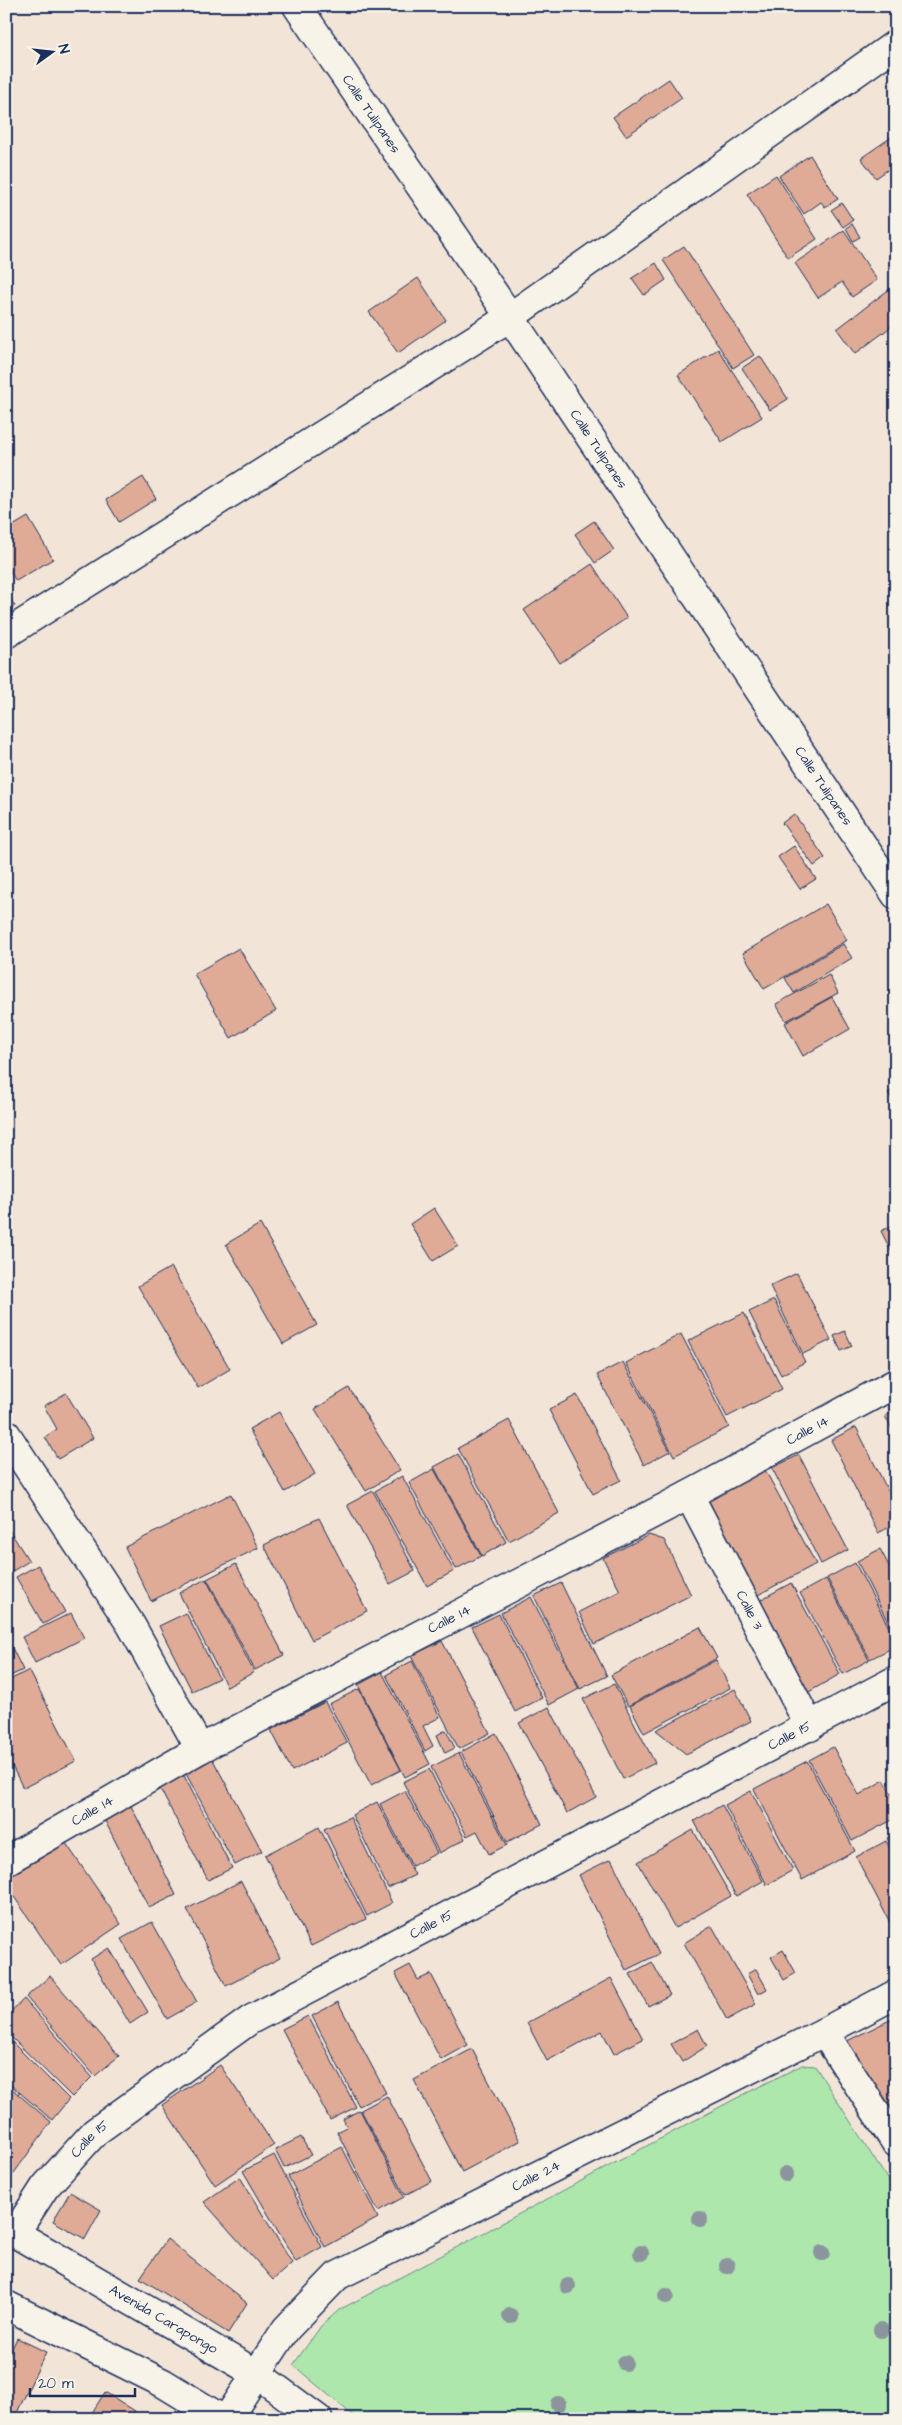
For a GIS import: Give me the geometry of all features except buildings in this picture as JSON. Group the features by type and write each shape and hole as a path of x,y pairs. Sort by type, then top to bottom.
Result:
{"street":[{"name":"Calle Tulipanes","path":"297,6 510,317 895,892"},
{"path":"6,634 510,317 896,44"},
{"name":"Calle 14","path":"6,1861 200,1749 689,1495 896,1383"},
{"path":"6,1434 131,1625 200,1749"},
{"name":"Calle 3","path":"689,1495 810,1726"},
{"name":"Calle 15","path":"11,2230 45,2187 95,2132 250,2020 896,1680"},
{"name":"Calle 24","path":"228,2419 286,2329 337,2276 896,1994"},
{"path":"824,2032 896,2143"},
{"name":"Avenida Carapongo","path":"11,2230 257,2374 318,2419"},
{"path":"6,2305 163,2383 222,2419"}],"green space":[{"path":"802,2065 815,2066 896,2193 896,2419 357,2419 293,2365 321,2326 339,2310"}]}
